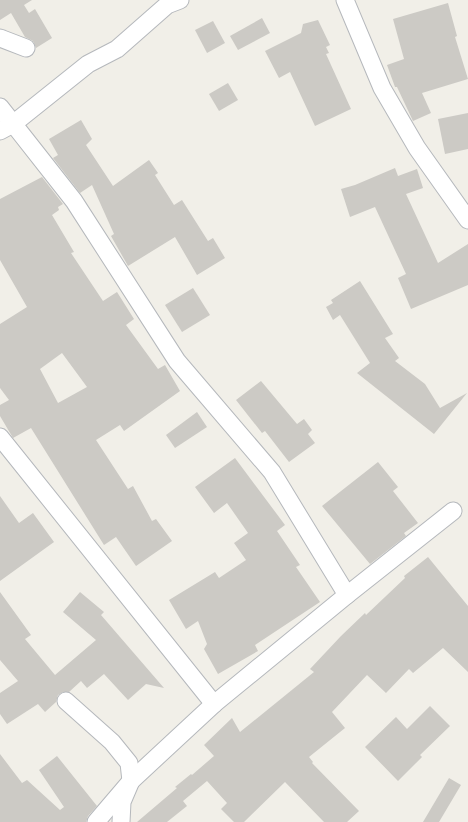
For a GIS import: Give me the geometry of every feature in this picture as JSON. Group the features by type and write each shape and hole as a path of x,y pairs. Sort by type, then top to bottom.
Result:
{"street":[{"path":"6,127 88,64 117,49 167,5 180,0"},
{"path":"345,0 382,88 417,148 468,220"},
{"path":"0,38 26,48"},
{"path":"0,107 6,127 74,201 178,361 272,472 347,595"},
{"path":"0,437 214,704"},
{"path":"96,822 131,781 214,704 347,595 453,511"},
{"path":"66,701 112,742 129,763 131,781 122,802 121,822"}],"building":[{"path":"0,0 32,0 24,5 29,13 35,9 52,38 36,48 33,41 25,37 11,13 0,20"},
{"path":"448,3 457,36 455,37 468,79 422,93 431,113 413,121 397,87 395,87 387,65 404,59 393,19"},
{"path":"262,18 270,33 238,50 230,36"},
{"path":"318,20 330,45 326,47 329,53 326,54 351,109 315,126 290,72 279,78 265,51 301,33 303,24"},
{"path":"213,21 225,43 207,53 195,30"},
{"path":"228,83 238,100 219,111 209,94"},
{"path":"468,113 468,149 445,154 438,119"},
{"path":"81,120 92,139 86,145 113,186 149,160 158,173 155,175 174,205 182,200 208,241 213,238 225,258 197,275 175,237 128,266 111,236 114,234 92,185 80,193 53,158 58,155 49,139"},
{"path":"395,168 398,176 417,169 423,188 406,194 438,263 468,244 468,285 411,309 398,278 406,274 375,207 350,217 341,189 355,185"},
{"path":"42,177 63,204 58,207 59,210 52,215 74,252 71,253 103,301 117,292 134,319 126,325 158,369 165,365 180,391 124,431 120,425 96,440 128,489 133,486 152,521 156,519 172,541 136,566 116,537 104,545 31,428 13,438 0,416 0,405 9,400 0,388 0,324 27,307 0,260 0,199","holes":["62,353 87,387 58,403 40,369"]},
{"path":"360,281 393,334 385,338 399,358 395,361 425,384 440,408 467,393 434,434 357,373 370,363 340,315 333,320 326,307 333,303 331,300"},
{"path":"193,288 210,315 182,332 165,305"},
{"path":"261,381 297,424 304,419 312,430 308,434 315,443 289,462 265,431 262,433 236,400"},
{"path":"197,412 207,427 175,448 166,435"},
{"path":"235,458 285,525 277,531 300,565 296,567 320,602 255,645 258,651 218,674 204,649 207,644 198,621 186,629 169,600 215,572 219,578 246,560 234,543 248,533 227,503 214,513 195,487"},
{"path":"378,462 398,487 393,491 418,523 404,533 406,536 370,564 322,506"},
{"path":"0,496 19,523 33,513 54,542 0,581"},
{"path":"428,557 468,606 468,672 443,648 413,673 409,669 386,693 367,675 332,712 345,728 309,757 313,762 312,763 359,811 347,822 324,822 285,782 244,822 234,822 221,809 227,803 207,781 183,801 187,806 167,822 137,822 177,788 175,787 214,756 204,745 232,718 240,732 314,672 310,669 341,636 365,613 366,615 405,578 404,576"},
{"path":"0,592 31,635 25,639 55,675 96,640 63,612 80,592 104,612 101,615 164,688 146,684 128,700 104,674 87,688 81,681 69,692 63,692 58,695 56,702 45,712 38,704 7,724 0,714 0,693 18,681 0,660"},
{"path":"430,706 450,726 420,755 422,757 398,781 365,747 396,717 407,729"},
{"path":"0,754 22,783 27,780 60,810 64,807 39,770 57,756 97,806 88,816 86,822 0,822"},
{"path":"449,778 461,785 439,822 423,822"}]}
